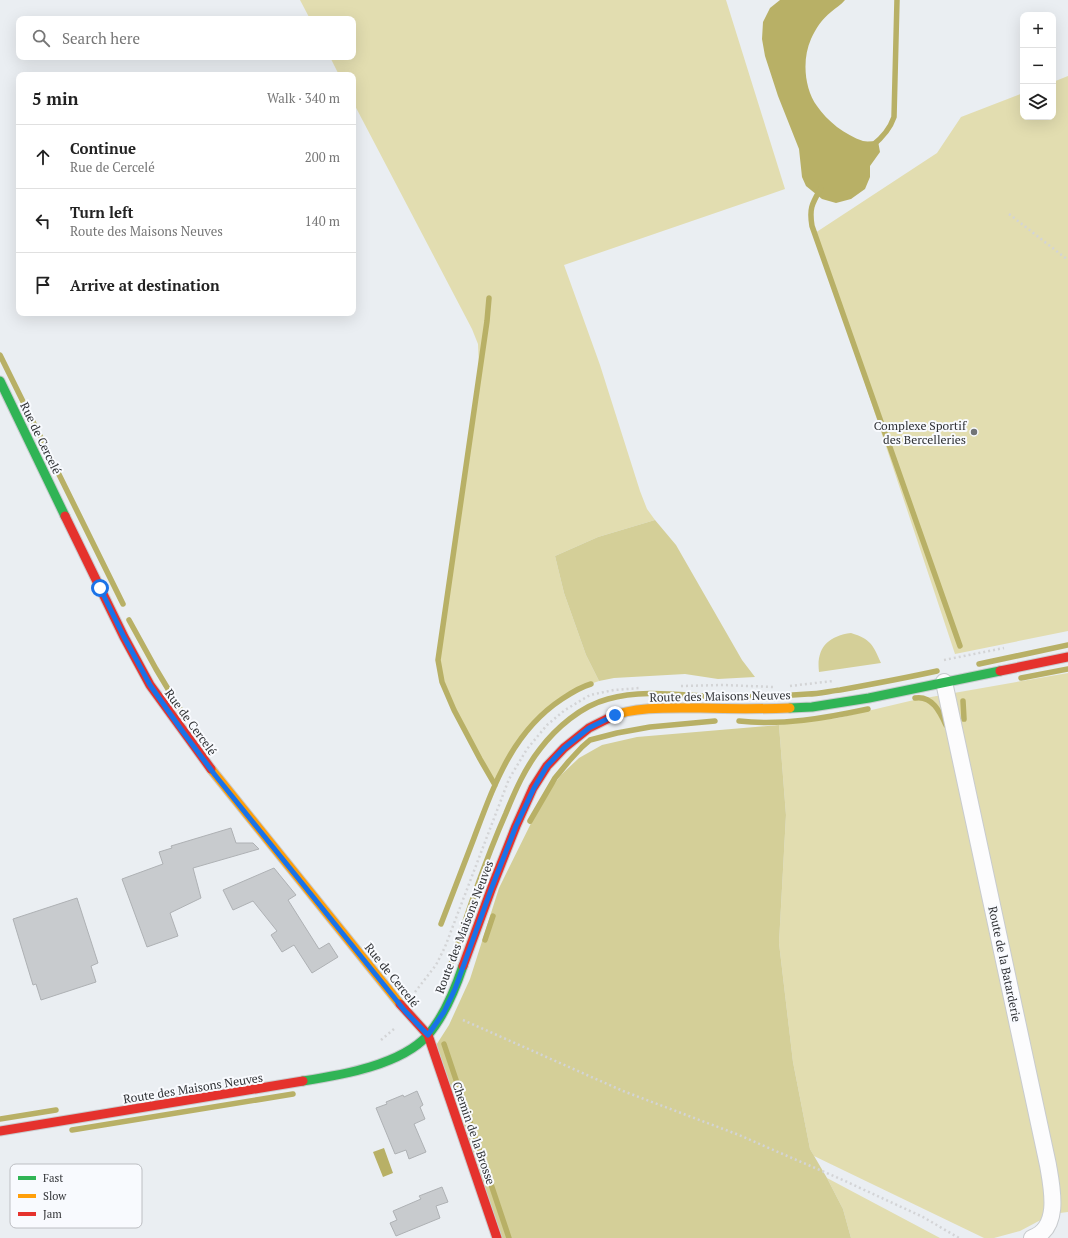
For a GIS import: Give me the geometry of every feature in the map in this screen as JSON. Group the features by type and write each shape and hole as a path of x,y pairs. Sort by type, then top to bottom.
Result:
{"street":[{"name":"Rue de Cercelé","path":"0,381 107,602 150,685 215,775 405,1011 428,1035"},
{"name":"Route des Maisons Neuves","path":"0,1131 321,1078 369,1067 398,1057 410,1050 428,1035 444,1012 455,989 516,826 534,788 547,766 564,748 589,728 615,715 644,709 766,709 812,707 869,698 1068,658"},
{"name":"Route de la Batarderie","path":"944,682 1048,1166 1052,1194 1052,1214 1045,1230 1032,1238"},
{"name":"Chemin de la Brosse","path":"428,1035 497,1238"}],"path":[{"path":"1009,214 1068,260"},
{"path":"940,661 957,656 1009,647"},
{"path":"789,686 840,681"},
{"path":"681,686 723,685 781,687"},
{"path":"413,995 436,965 445,947 509,779 527,748 547,725 565,710 590,695 614,690 642,688"},
{"path":"444,1012 623,1091 739,1135 845,1181 924,1217 959,1238"}],"shaded area":[{"path":"300,0 726,0 785,189 564,265 600,365 640,491 647,509 655,520 598,537 555,556 564,593 586,655 599,681 579,688 549,707 526,730 509,755 495,785 454,710 442,682 438,660 479,367 478,344 472,329 356,108 356,72 338,72 332,60 356,60 356,16 308,16"},
{"path":"780,0 845,0 825,18 815,31 806,55 806,73 809,91 813,99 821,112 831,122 856,138 865,141 878,141 880,152 870,166 870,177 865,189 851,199 836,203 822,199 806,186 802,177 799,149 778,96 765,56 762,39 763,22 770,8"},
{"name":"Complexe Sportif des Bercelleries","path":"1068,76 1068,631 955,654 815,233 937,153 961,117 1020,94 1020,120 1056,120 1056,81"},
{"path":"655,520 676,545 742,660 755,677 718,679 685,674 614,678 599,681 586,655 564,593 555,556 598,537"},
{"path":"851,633 867,640 873,647 881,663 819,672 820,656 825,645 836,637"},
{"path":"1068,673 1068,1212 1052,1214 1020,1231 994,1238 984,1238 814,1156 810,1149 793,1062 779,943 786,815 779,725 838,718 914,700"},
{"path":"779,725 786,815 779,943 793,1062 810,1149 843,1209 851,1238 497,1238 433,1050 449,1025 470,979 499,888 543,799 561,775 579,758 602,745 637,737"},
{"path":"384,1148 393,1173 383,1177 373,1152"},
{"path":"827,1178 940,1238 851,1238 843,1209"}],"building":[{"path":"231,828 236,843 253,843 259,849 193,868 201,898 170,913 178,936 147,947 122,879 163,864 159,852 172,848 171,846"},
{"path":"274,868 296,895 288,900 319,949 329,943 338,957 312,973 294,945 282,952 271,935 277,931 253,901 233,910 223,890"},
{"path":"77,898 98,963 91,966 96,982 41,1000 36,984 33,985 13,919"},
{"path":"417,1091 423,1105 420,1107 425,1119 414,1124 426,1152 409,1159 406,1150 395,1154 376,1108 387,1104 386,1102 403,1095 404,1097"},
{"path":"442,1187 448,1202 436,1206 440,1218 396,1236 390,1223 397,1220 393,1211 421,1199 419,1196"}],"waterway":[{"path":"872,146 885,133 894,117 897,0"},
{"path":"821,188 815,198 811,210 812,226 960,646"},
{"path":"489,298 487,321 438,660 442,682 454,710 495,785"},
{"path":"0,355 123,604"},
{"path":"129,620 180,709"},
{"path":"979,664 1068,645"},
{"path":"1021,678 1068,669"},
{"path":"450,967 483,870 521,780 546,741 561,726 579,712 598,702 638,694 714,697 812,694 901,679 937,671"},
{"path":"441,924 497,779 517,744 530,727 545,712 572,692 591,684"},
{"path":"915,698 926,699 931,702 938,710 946,725"},
{"path":"963,701 964,719"},
{"path":"739,721 787,722 820,718 868,709"},
{"path":"530,821 555,778 569,761 590,740 650,727 715,721"},
{"path":"485,940 493,916"},
{"path":"444,1044 509,1238"},
{"path":"72,1130 293,1094"},
{"path":"0,1119 56,1110"}],"traffic: fast":[{"path":"0,381 65,516"},
{"path":"790,708 812,707 869,698 1000,671"},
{"path":"303,1081 335,1076 370,1067 403,1054 416,1045 428,1035 440,1019 453,993 463,966"}],"traffic: slow":[{"path":"611,717 620,713 655,708 790,708"},
{"path":"211,769 400,1004"}],"traffic: jam":[{"path":"65,516 124,637 150,685 211,769"},
{"path":"1000,671 1068,657"},
{"path":"463,966 492,887 533,788 547,766 564,748 589,728 611,717"},
{"path":"400,1004 428,1035 497,1238"},
{"path":"0,1131 303,1081"}],"place":[{"name":"Complexe Sportif des Bercelleries","path":"974,432"}],"route":[{"path":"100,588 150,685 183,732 215,775 405,1011 428,1035 444,1012 455,989 492,887 516,826 534,788 547,766 564,748 589,728 615,715"}]}
